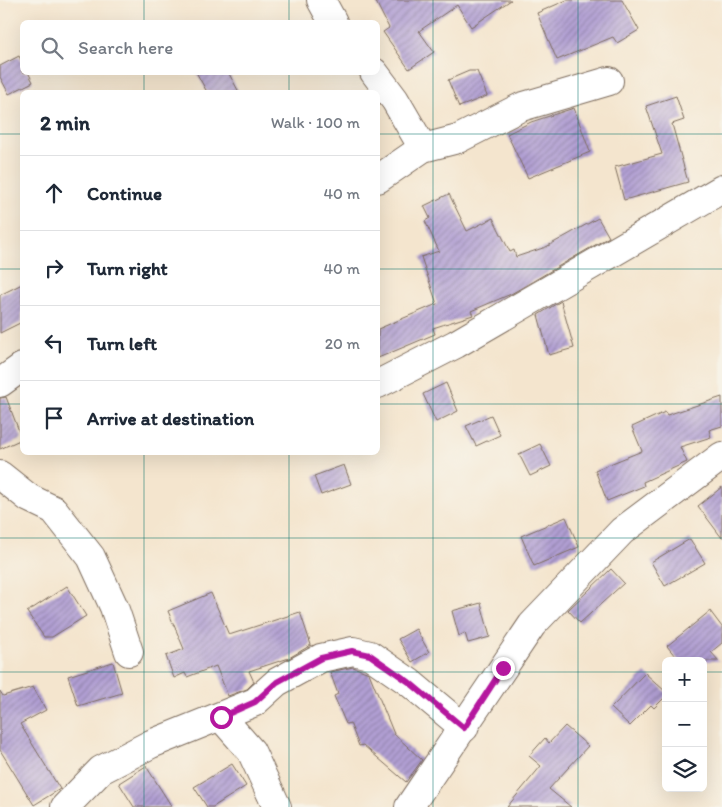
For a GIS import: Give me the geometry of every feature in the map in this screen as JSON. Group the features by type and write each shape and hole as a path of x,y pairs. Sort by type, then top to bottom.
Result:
{"street":[{"path":"321,0 332,20"},
{"path":"376,75 396,100 423,148"},
{"path":"380,178 423,148 458,139 521,107 609,81"},
{"path":"380,383 456,344 722,189"},
{"path":"0,383 20,368"},
{"path":"409,807 441,757 464,728 515,648 546,611 622,531 722,456"},
{"path":"0,474 29,498 54,510 91,557 114,607 128,652"},
{"path":"65,807 101,770 152,744 255,702 277,682 321,658 352,651 370,655 409,682 464,728"},
{"path":"221,717 251,751 277,807"}],"building":[{"path":"375,0 511,0 471,27 457,5 419,31 434,52 409,69 383,32 389,28"},
{"path":"567,0 622,0 639,30 617,43 613,37 557,60 537,13"},
{"path":"19,56 20,75 30,75 33,82 9,94 0,77 0,66"},
{"path":"469,71 477,71 487,96 459,107 448,80"},
{"path":"198,75 230,75 238,90 206,90"},
{"path":"676,96 684,120 672,124 688,182 624,200 615,167 662,154 646,106"},
{"path":"574,108 590,152 528,178 507,134 531,122"},
{"path":"449,194 467,231 493,218 510,252 514,250 516,257 546,247 598,218 609,237 511,294 471,311 473,315 433,328 435,334 380,357 380,328 437,304 421,257 439,251 425,221 430,218 424,206"},
{"path":"20,285 20,323 0,333 0,295"},
{"path":"561,301 574,348 549,355 538,315"},
{"path":"446,383 458,411 436,422 423,394"},
{"path":"6,397 20,434 20,440 0,449 0,398"},
{"path":"722,397 722,426 709,430 711,437 680,447 687,462 643,482 644,486 607,501 595,470 642,451 632,427 665,412 667,415"},
{"path":"491,415 500,435 476,446 466,426"},
{"path":"540,444 551,466 530,476 519,454"},
{"path":"344,465 351,484 321,495 314,476"},
{"path":"722,487 722,538 698,506"},
{"path":"566,517 579,547 534,566 521,536"},
{"path":"690,539 705,563 665,586 651,562"},
{"path":"611,569 624,583 580,623 568,610"},
{"path":"67,586 86,616 52,637 44,637 27,612"},
{"path":"211,593 229,635 300,612 311,645 289,658 249,671 254,682 247,689 228,696 216,666 187,677 185,673 174,678 166,656 184,649 168,611"},
{"path":"481,603 490,637 468,643 465,633 459,636 452,611"},
{"path":"710,611 722,627 722,643 711,652 719,661 707,661 707,657 676,657 667,646"},
{"path":"416,629 429,652 412,662 398,639"},
{"path":"113,662 122,693 78,706 68,676"},
{"path":"353,667 369,673 394,734 422,760 406,782 363,745 359,746 350,723 346,724 334,696 338,694 330,672"},
{"path":"645,673 662,688 662,700 654,708 651,705 630,726 611,708"},
{"path":"33,687 46,710 20,724 60,789 34,805 0,750 0,691 3,696"},
{"path":"565,726 588,746 549,789 571,807 507,807 541,766 529,756 545,738 549,743"},
{"path":"232,764 246,786 213,807 207,807 194,787"},
{"path":"146,766 172,807 134,807 119,783"}],"route":[{"path":"221,717 255,702 277,682 321,658 352,651 370,655 409,682 464,728 503,668"}]}
